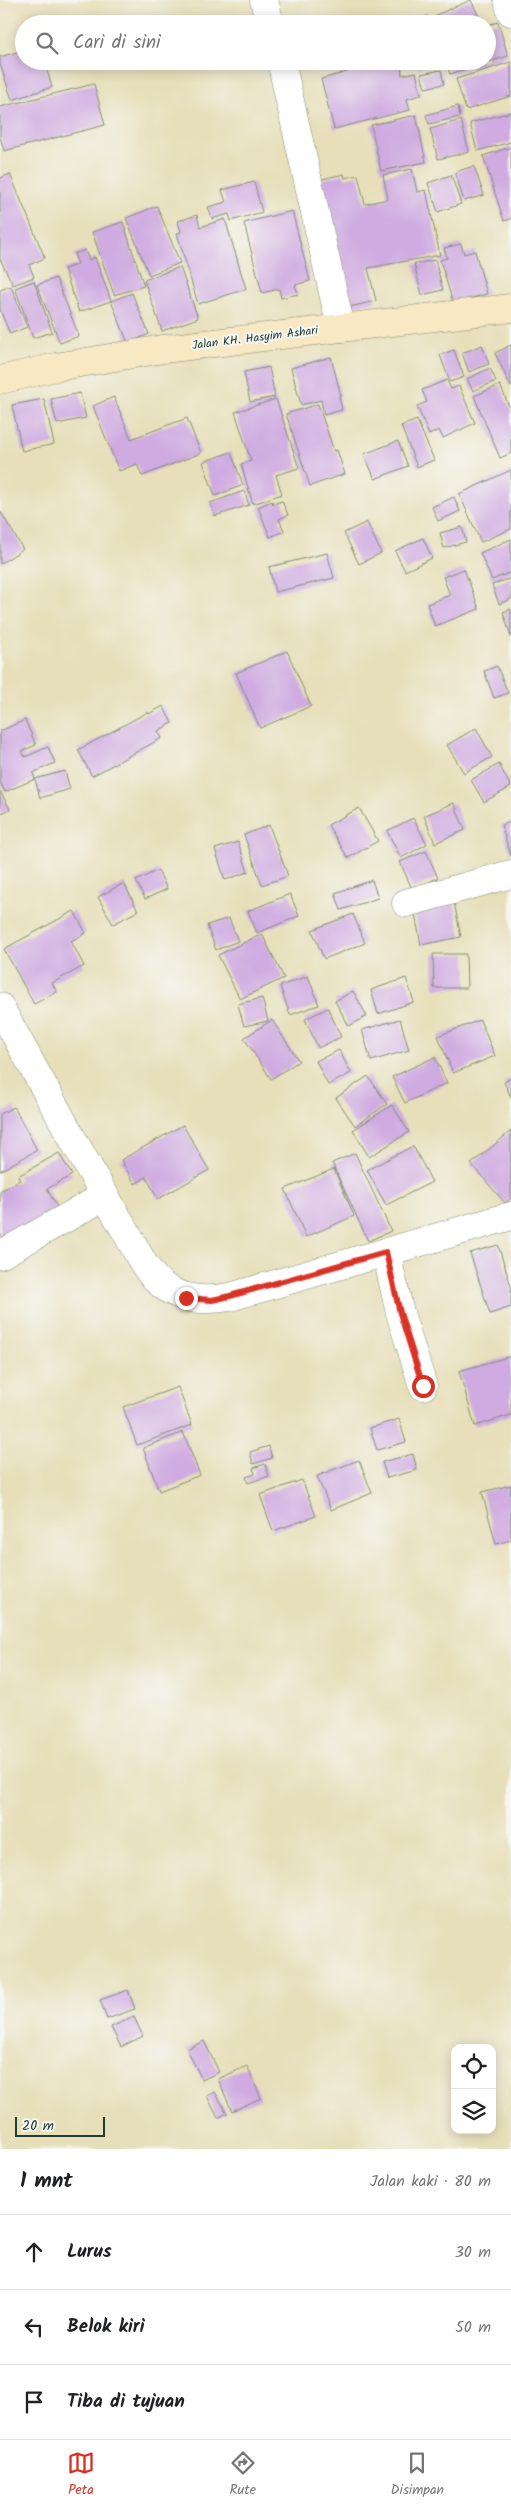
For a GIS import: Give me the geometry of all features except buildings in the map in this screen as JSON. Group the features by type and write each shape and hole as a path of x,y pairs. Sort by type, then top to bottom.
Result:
{"street":[{"path":"264,0 268,15"},
{"path":"508,0 511,12"},
{"path":"283,70 340,328"},
{"name":"Jalan KH. Hasyim Ashari","path":"0,380 56,367 163,349 511,308"},
{"path":"406,903 511,874"},
{"path":"0,1007 105,1196 153,1276 162,1285 186,1298 212,1300 230,1296 511,1216"},
{"path":"0,1255 105,1196"},
{"path":"386,1252 400,1313 423,1386"}],"route":[{"path":"186,1298 212,1300 230,1296 264,1288 386,1252 400,1313 423,1386"}]}
